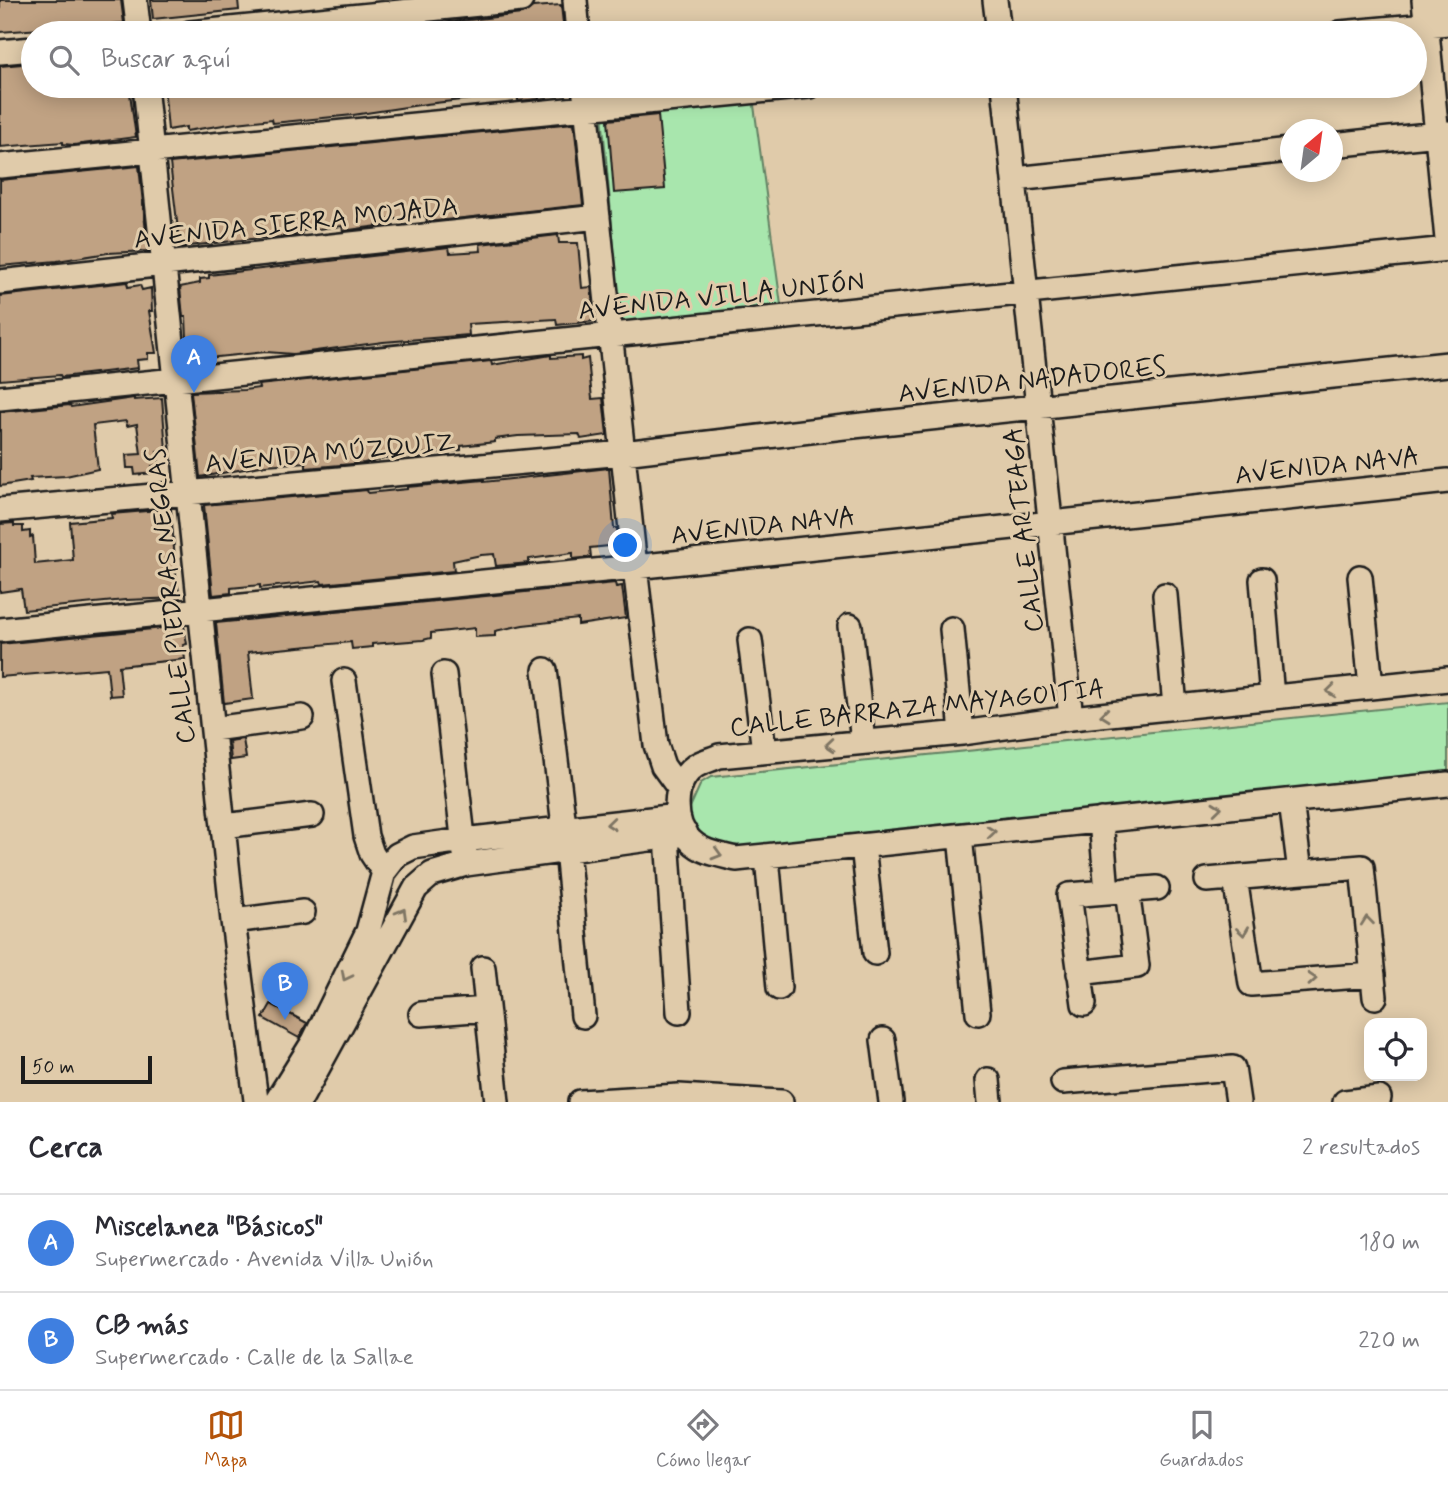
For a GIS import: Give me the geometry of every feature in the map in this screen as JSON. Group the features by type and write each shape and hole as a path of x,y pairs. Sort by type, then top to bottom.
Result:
{"street":[{"path":"135,0 138,21"},
{"path":"310,21 521,0"},
{"path":"575,0 577,21"},
{"path":"995,0 998,21"},
{"path":"1424,0 1441,22"},
{"path":"1446,0 1441,22 1448,250"},
{"path":"0,52 21,50"},
{"name":"CALLE PIEDRAS NEGRAS","path":"146,98 233,921 262,1101"},
{"path":"0,166 152,151 577,98"},
{"path":"585,98 656,745 663,766 679,788 679,1012"},
{"name":"CALLE ARTEAGA","path":"1005,98 1071,718"},
{"path":"1343,144 1443,133"},
{"path":"1014,179 1280,151"},
{"name":"AVENIDA SIERRA MOJADA","path":"0,282 598,217"},
{"name":"AVENIDA VILLA UNIÓN","path":"0,398 1448,250"},
{"name":"AVENIDA NADADORES","path":"623,453 1448,364"},
{"name":"AVENIDA MÚZQUIZ","path":"0,510 623,453"},
{"name":"AVENIDA NAVA","path":"0,630 635,567 1448,481"},
{"path":"1360,577 1371,687"},
{"path":"1262,580 1272,697"},
{"path":"1165,595 1175,708"},
{"path":"850,626 863,742"},
{"path":"952,629 962,733"},
{"path":"750,640 764,751"},
{"path":"545,670 566,840 583,1016"},
{"path":"444,674 466,864"},
{"name":"CALLE BARRAZA MAYAGOITIA","path":"679,788 694,767 719,756 962,733 1071,718 1448,679"},
{"path":"344,681 366,836 372,854 384,872"},
{"path":"214,729 302,717"},
{"path":"299,1102 377,936 384,872 397,855 413,847 463,840 566,840 677,829 709,853 736,859 1448,784"},
{"path":"1291,801 1300,872"},
{"path":"224,825 312,815"},
{"path":"1079,973 1137,966 1101,820"},
{"path":"960,836 978,1013"},
{"path":"262,1101 314,1041 377,936 416,888 432,874 566,840"},
{"path":"863,846 875,953"},
{"path":"767,857 779,988"},
{"path":"1207,880 1362,867 1374,986 1251,984 1235,878"},
{"path":"1084,1004 1069,895 1157,888"},
{"path":"233,921 303,912"},
{"path":"483,968 497,1102"},
{"path":"421,1014 487,1009"},
{"path":"883,1040 891,1102"},
{"path":"1063,1082 1093,1091 1233,1068 1238,1102"},
{"path":"580,1102 680,1096 781,1102"},
{"path":"1345,1102 1379,1098"}],"green space":[{"path":"753,98 781,305 621,325 602,114"},
{"path":"1448,702 1448,772 732,849 698,835 688,812 701,783 711,777"}],"building":[{"path":"0,0 121,0 124,21 21,21 21,30 0,32"},
{"path":"151,0 238,0 239,10 153,19"},
{"path":"561,5 563,21 459,21 522,14 533,7"},
{"path":"21,64 21,98 131,98 136,137 74,145 63,142 0,147 0,66"},
{"path":"165,98 479,98 353,115 273,123 272,119 186,131 186,127 168,130"},
{"path":"518,98 539,98 539,99 518,101"},
{"path":"658,115 665,189 614,193 608,120"},
{"path":"574,123 583,205 427,222 426,216 386,220 387,225 343,231 342,226 301,231 302,234 281,237 180,247 170,163"},
{"path":"139,166 148,251 0,266 0,180"},
{"path":"558,235 559,243 578,243 582,288 591,287 595,321 557,325 556,319 468,324 469,335 383,342 293,354 266,352 188,360 186,317 183,317 180,287 200,283 200,279 209,278 209,275 449,247 450,253 481,251 480,244"},
{"path":"127,282 128,287 140,285 142,290 151,288 152,311 149,311 156,353 148,353 148,359 137,360 138,368 61,377 0,380 0,296"},
{"path":"551,355 551,358 588,358 592,399 603,398 607,435 581,439 579,434 518,436 461,446 461,450 384,458 364,463 306,468 306,462 266,465 200,477 191,392 244,390 259,388 258,385 491,361 492,365"},
{"path":"134,398 162,398 166,450 157,452 159,465 152,466 153,473 135,475 134,468 127,468 126,455 141,454 137,424 127,426 126,421 93,425 98,469 66,476 30,478 31,481 0,486 0,412 71,407"},
{"path":"609,468 614,528 617,528 618,541 609,542 609,546 590,548 591,557 573,559 573,553 529,559 529,563 496,566 494,554 481,555 453,561 454,571 322,584 321,581 260,588 260,585 231,588 231,593 213,595 204,505 367,490 368,493"},
{"path":"171,509 180,598 125,600 24,610 21,589 0,592 0,524 14,523 14,526 23,526 23,532 30,531 30,537 33,536 35,564 73,560 70,522 112,518 111,514"},
{"path":"615,583 616,587 622,586 626,618 578,625 578,619 523,625 495,631 495,636 475,637 475,628 431,633 431,638 423,640 372,644 372,647 352,649 351,642 248,652 253,699 224,703 216,623"},
{"path":"184,626 187,644 183,645 185,659 119,666 122,695 110,696 107,668 0,677 0,644"},
{"path":"243,739 246,758 231,760 229,741"},
{"path":"271,1004 307,1023 299,1038 263,1018"}],"place":[{"name":"Miscelanea \"Básicos\"","path":"194,393"},
{"name":"CB más","path":"285,1020"}]}
